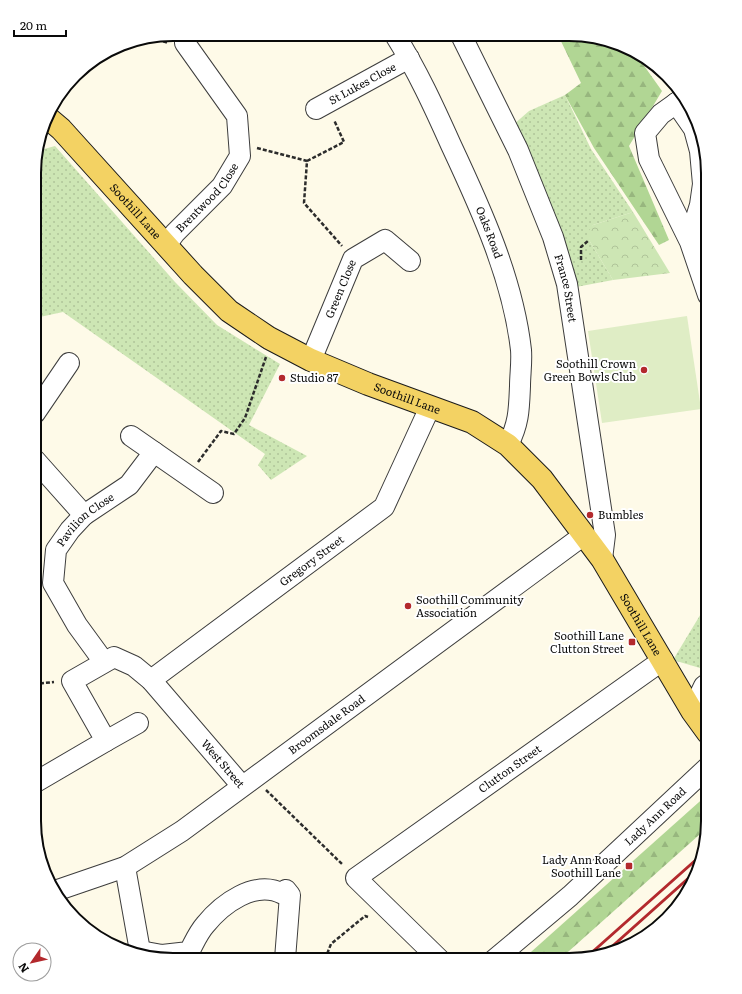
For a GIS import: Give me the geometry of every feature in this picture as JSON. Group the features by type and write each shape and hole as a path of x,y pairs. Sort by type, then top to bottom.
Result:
{"main road":[{"name":"Soothill Lane","path":"52,121 61,129 104,175 166,245 229,311 272,340 312,360 368,384 472,422 508,444 542,479 602,559 692,711 701,723"}],"street":[{"name":"France Street","path":"464,41 518,150 553,237 567,284 605,535 602,559"},
{"name":"St Lukes Close","path":"321,106 404,42"},
{"name":"Oaks Road","path":"404,42 483,213 509,292 521,351 519,417 516,429 508,444"},
{"name":"Brentwood Close","path":"166,245 175,233 222,186 240,156 237,116 185,43"},
{"path":"689,120 679,101 661,114 645,133 649,159 690,242 701,274"},
{"path":"701,198 696,218 701,235"},
{"name":"Green Close","path":"312,360 353,259 385,240 410,260"},
{"path":"41,404 69,363"},
{"name":"Gregory Street","path":"151,680 384,507 430,407"},
{"path":"131,436 213,493"},
{"name":"Pavilion Close","path":"104,662 77,625 53,583 56,550 70,530 84,515 129,485 154,452"},
{"path":"41,467 84,515"},
{"name":"Broomsdale Road","path":"60,889 124,867 182,830 584,535"},
{"name":"West Street","path":"106,741 72,681 114,657 134,666 151,680 242,786"},
{"name":"Clutton Street","path":"356,878 663,660"},
{"path":"692,711 701,692"},
{"path":"41,779 138,723"},
{"name":"Lady Ann Road","path":"502,953 570,896 701,774"},
{"path":"124,867 138,948"},
{"path":"356,878 433,953"},
{"path":"186,953 189,952 205,925 232,900 247,892 266,891 283,894 286,890 290,895 286,953"}],"path":[{"path":"239,144 307,161 344,142 321,106"},
{"path":"307,161 304,203 353,259"},
{"path":"189,476 221,431 234,434 245,418 272,340"},
{"name":"West Street","path":"242,786 265,789 356,878"},
{"path":"327,953 331,944 366,916 396,918"}],"green space":[{"path":"561,41 586,42 603,45 620,51 642,63 662,91 629,146 669,240 659,245 594,148 565,95 581,83"},
{"path":"565,95 591,149 633,212 593,225 589,240 613,280 576,287 513,125 529,111"},
{"path":"55,146 175,282 217,325 280,364 249,425 307,456 271,480 258,465 265,454 63,312 41,317 41,173 43,149"},
{"path":"633,212 670,273 613,280 589,240 588,232 593,225"},
{"name":"Soothill Crown Green Bowls Club","path":"687,316 701,409 602,423 588,331"},
{"path":"701,614 701,668 673,660"},
{"path":"701,800 700,834 567,953 530,953"}],"railway":[{"path":"595,950 694,861"},
{"path":"614,945 687,880"}],"place":[{"name":"Soothill Crown Green Bowls Club","path":"644,370"},
{"name":"Studio 87","path":"282,378"},
{"name":"Bumbles","path":"590,515"},
{"name":"Soothill Community Association","path":"408,606"},
{"name":"Soothill Lane Clutton Street","path":"632,642"},
{"name":"Lady Ann Road Soothill Lane","path":"629,866"}]}
